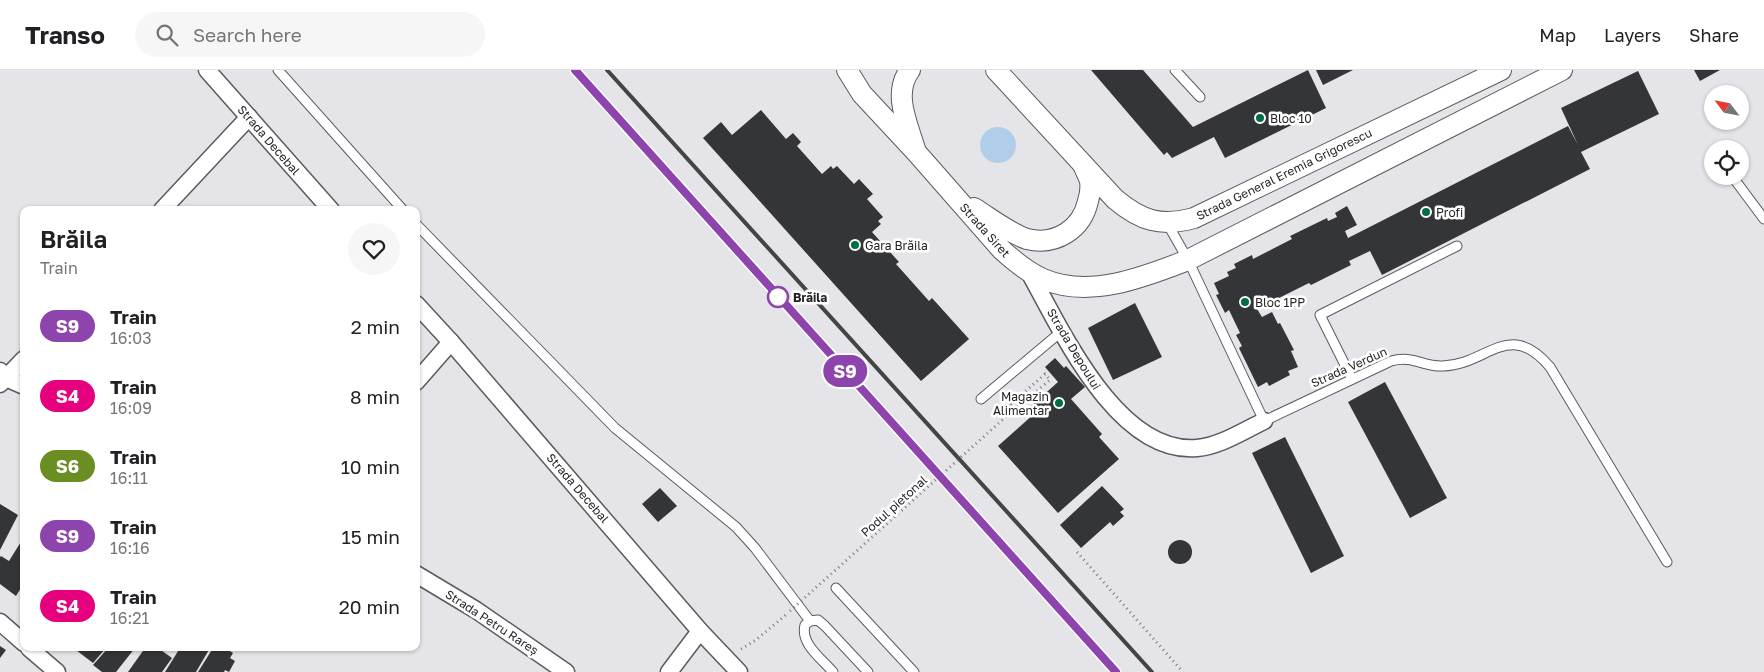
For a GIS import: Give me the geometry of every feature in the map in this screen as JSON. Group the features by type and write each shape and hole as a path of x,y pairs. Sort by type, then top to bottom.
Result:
{"street":[{"name":"Strada Decebal","path":"207,70 327,206"},
{"name":"Strada Siret","path":"847,70 862,94 1002,250 1029,272 1042,279 1056,283 1076,286 1098,286 1150,274 1188,260"},
{"name":"Strada Siret","path":"910,70 901,86 916,152"},
{"name":"Strada General Eremia Grigorescu","path":"996,70 1104,188 1125,207 1157,223 1178,222 1194,218 1474,79 1501,70"},
{"path":"1188,260 1562,70"},
{"path":"166,206 249,117"},
{"name":"Strada Siret","path":"956,197 1026,238 1039,241 1059,238 1076,226 1087,206 1090,182 1084,165"},
{"name":"Strada Depoului","path":"1029,272 1094,384 1108,402 1137,428 1160,441 1186,448 1208,446 1264,421"},
{"name":"Strada Decebal","path":"420,308 700,631 739,672"},
{"path":"420,377 451,342"},
{"path":"20,362 2,378 20,385"},
{"name":"Strada Petru Rareș","path":"420,576 476,610 566,672"},
{"path":"0,622 20,640"},
{"path":"669,672 700,631"},
{"path":"32,651 57,672"}],"lane":[{"path":"278,70 396,206"},
{"path":"1175,70 1200,97"},
{"path":"1739,185 1764,219"},
{"path":"1166,223 1188,260 1264,421"},
{"path":"420,228 615,428 736,527 755,548 810,621"},
{"path":"1352,379 1320,315 1457,246"},
{"path":"981,400 1062,331"},
{"name":"Strada Verdun","path":"1264,421 1378,366 1401,358 1445,366 1458,364 1501,346 1517,345 1527,347 1539,354 1550,367 1667,562"},
{"path":"836,588 914,672"},
{"path":"833,672 808,645 804,631 805,626 810,621 818,620 825,626 868,672"}],"path":[{"name":"Podul pietonal","path":"756,640 1050,380 1045,374 1011,404"},
{"path":"1077,552 1183,672"}],"water":[{"path":"998,127 1005,128 1011,132 1015,138 1015,152 1011,158 1005,162 998,163 991,162 985,158 981,152 980,145 981,138 985,132 991,128"}],"building":[{"name":"Bloc 10","path":"1091,70 1143,70 1193,127 1308,70 1326,108 1225,158 1214,137 1172,158 1167,152 1164,155"},
{"path":"1316,70 1353,70 1323,85"},
{"path":"1694,70 1720,70 1700,81"},
{"path":"1638,71 1659,114 1581,152 1590,169 1382,275 1370,251 1349,261 1351,265 1311,285 1309,283 1257,309 1262,317 1272,312 1278,324 1280,323 1294,350 1291,351 1298,367 1288,371 1290,375 1269,386 1267,382 1258,387 1239,348 1242,346 1236,335 1240,333 1229,310 1225,313 1216,295 1219,294 1214,283 1229,276 1227,272 1236,268 1234,264 1252,255 1253,259 1292,239 1290,236 1327,218 1328,221 1337,217 1335,213 1347,206 1357,225 1345,231 1348,238 1568,126 1578,145 1561,108"},
{"name":"Gara Brăila","path":"761,110 786,139 793,133 801,142 797,146 822,174 831,166 833,169 837,166 854,184 859,179 873,194 867,199 883,217 878,221 881,224 872,232 899,262 896,264 929,301 932,298 969,339 921,381 703,138 721,122 732,135"},
{"path":"1135,303 1162,357 1113,380 1088,328"},
{"path":"1055,358 1064,368 1066,366 1085,387 1071,399 1102,434 1099,437 1119,459 1058,513 998,446 1035,413 1030,407 1058,382 1045,367"},
{"path":"1385,382 1447,498 1410,518 1348,402"},
{"path":"1285,437 1344,556 1311,573 1252,453"},
{"path":"1102,486 1124,509 1120,512 1124,516 1113,526 1110,522 1081,548 1060,525"},
{"path":"660,488 677,506 658,522 642,504"},
{"path":"0,504 18,515 0,550"},
{"path":"1180,540 1188,544 1192,552 1188,560 1180,564 1172,560 1168,552 1172,544"},
{"path":"20,543 20,590 16,596 0,584 0,557 9,561"},
{"path":"0,646 6,650 0,658"},
{"path":"77,651 103,651 93,663"},
{"path":"105,651 133,651 116,672 102,672 93,665"},
{"path":"143,651 162,651 172,658 162,672 128,672"},
{"path":"178,651 208,651 196,672 165,672"},
{"path":"211,651 230,651 233,653 230,658 235,661 229,672 225,670 224,672 198,672"}],"railway":[{"path":"575,70 1116,672"},
{"path":"607,70 1152,672"}],"train":[{"name":"S9","path":"575,70 1116,672"}],"place":[{"name":"Bloc 10","path":"1260,118"},
{"name":"Profi","path":"1426,212"},
{"name":"Gara Brăila","path":"855,245"},
{"name":"Brăila","path":"778,297"},
{"name":"Bloc 1PP","path":"1245,302"},
{"name":"Magazin Alimentar","path":"1059,403"}]}
